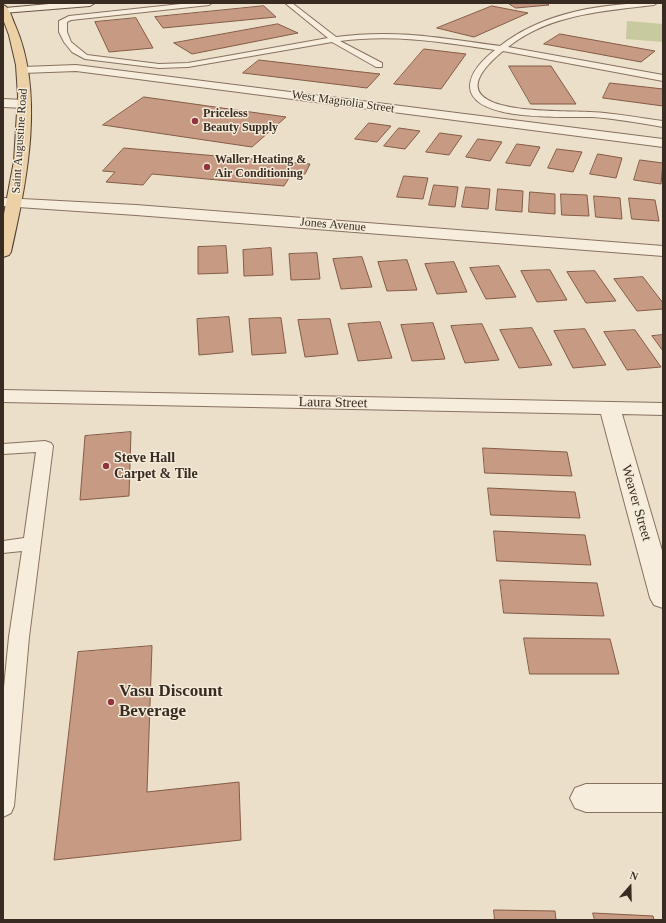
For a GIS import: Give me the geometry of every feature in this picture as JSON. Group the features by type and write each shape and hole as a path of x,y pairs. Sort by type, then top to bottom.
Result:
{"main road":[{"name":"Saint Augustine Road","path":"3,252 9,203 22,151 24,104 24,70 16,41 4,9"}],"street":[{"path":"4,9 90,3"},
{"name":"West Magnolia Street","path":"24,70 83,68 663,143"},
{"path":"3,103 24,104"},
{"name":"Jones Avenue","path":"9,203 136,210 663,251"},
{"name":"Laura Street","path":"3,396 663,409"},
{"name":"Weaver Street","path":"610,408 654,533 663,598"},
{"path":"586,798 663,798"}],"lane":[{"path":"209,3 68,18 63,21 62,24 65,41 85,57 173,66 188,65 333,39 367,35 402,36 501,48 663,78"},
{"path":"288,3 333,39 379,65"},
{"path":"654,3 594,10 544,22 515,37 501,48 477,74 473,86 475,93 486,102 521,112 583,114 663,124"},
{"path":"582,6 594,10"},
{"path":"3,449 45,446 8,708 3,806"},
{"path":"3,546 32,543"}],"green space":[{"path":"627,21 663,24 663,42 626,39"}],"building":[{"path":"508,3 546,3 549,5 516,8"},
{"path":"264,6 276,17 163,28 155,17"},
{"path":"492,6 528,13 474,37 437,28"},
{"path":"136,18 153,48 109,52 95,22"},
{"path":"278,24 298,33 192,54 174,43"},
{"path":"560,34 655,51 641,62 544,44"},
{"path":"424,49 466,54 441,89 394,84"},
{"path":"259,60 380,74 367,88 243,73"},
{"path":"509,66 551,66 576,104 531,104"},
{"path":"610,83 663,89 663,106 603,98"},
{"name":"Priceless Beauty Supply","path":"144,97 286,117 252,147 103,125"},
{"path":"369,123 391,126 377,142 355,139"},
{"path":"399,128 420,131 405,149 384,146"},
{"path":"440,133 462,136 449,155 426,152"},
{"path":"478,139 502,142 490,161 466,157"},
{"path":"517,144 540,147 530,166 506,163"},
{"name":"Waller Heating & Air Conditioning","path":"124,148 310,164 305,174 292,173 284,186 152,174 143,185 106,182 115,172 103,171"},
{"path":"557,149 582,152 573,172 548,168"},
{"path":"598,154 622,158 616,178 590,174"},
{"path":"640,160 663,163 661,184 634,180"},
{"path":"404,176 428,178 423,199 397,197"},
{"path":"434,185 458,187 455,207 429,205"},
{"path":"466,187 490,189 488,209 462,207"},
{"path":"498,189 523,191 522,212 496,210"},
{"path":"530,192 555,194 555,214 529,212"},
{"path":"561,194 587,195 589,216 562,215"},
{"path":"594,196 620,198 622,219 596,217"},
{"path":"629,198 655,200 659,221 632,219"},
{"path":"226,246 228,273 198,274 198,247"},
{"path":"271,248 273,275 244,276 243,250"},
{"path":"317,253 320,279 291,280 289,254"},
{"path":"362,257 372,287 341,289 333,259"},
{"path":"407,260 417,290 387,291 378,262"},
{"path":"454,262 467,292 437,294 425,264"},
{"path":"499,266 516,297 486,299 470,268"},
{"path":"550,270 567,300 537,302 521,271"},
{"path":"595,271 616,301 586,303 567,272"},
{"path":"643,277 663,303 663,309 637,311 614,279"},
{"path":"229,317 233,352 199,355 197,319"},
{"path":"281,318 286,353 252,355 249,319"},
{"path":"330,319 338,354 305,357 298,320"},
{"path":"380,322 392,358 358,361 348,324"},
{"path":"433,323 445,359 412,361 401,325"},
{"path":"482,324 499,360 465,363 451,326"},
{"path":"532,328 552,365 519,368 500,330"},
{"path":"585,329 606,365 573,368 554,331"},
{"path":"635,330 661,367 627,370 604,332"},
{"path":"663,335 663,351 652,336"},
{"name":"Steve Hall Carpet & Tile","path":"131,432 129,496 80,500 85,436"},
{"path":"483,448 567,452 572,476 485,473"},
{"path":"488,488 575,492 580,518 491,515"},
{"path":"494,531 585,535 591,565 497,561"},
{"path":"500,580 597,583 604,616 504,613"},
{"path":"524,638 610,639 619,674 530,674"},
{"path":"152,646 147,792 239,782 241,840 54,860 78,652"},
{"path":"494,910 555,911 556,920 495,920"},
{"path":"593,913 653,916 654,920 595,920"}],"place":[{"name":"Priceless Beauty Supply","path":"195,121"},
{"name":"Waller Heating & Air Conditioning","path":"207,167"},
{"name":"Steve Hall Carpet & Tile","path":"106,466"},
{"name":"Vasu Discount Beverage","path":"111,702"}]}
